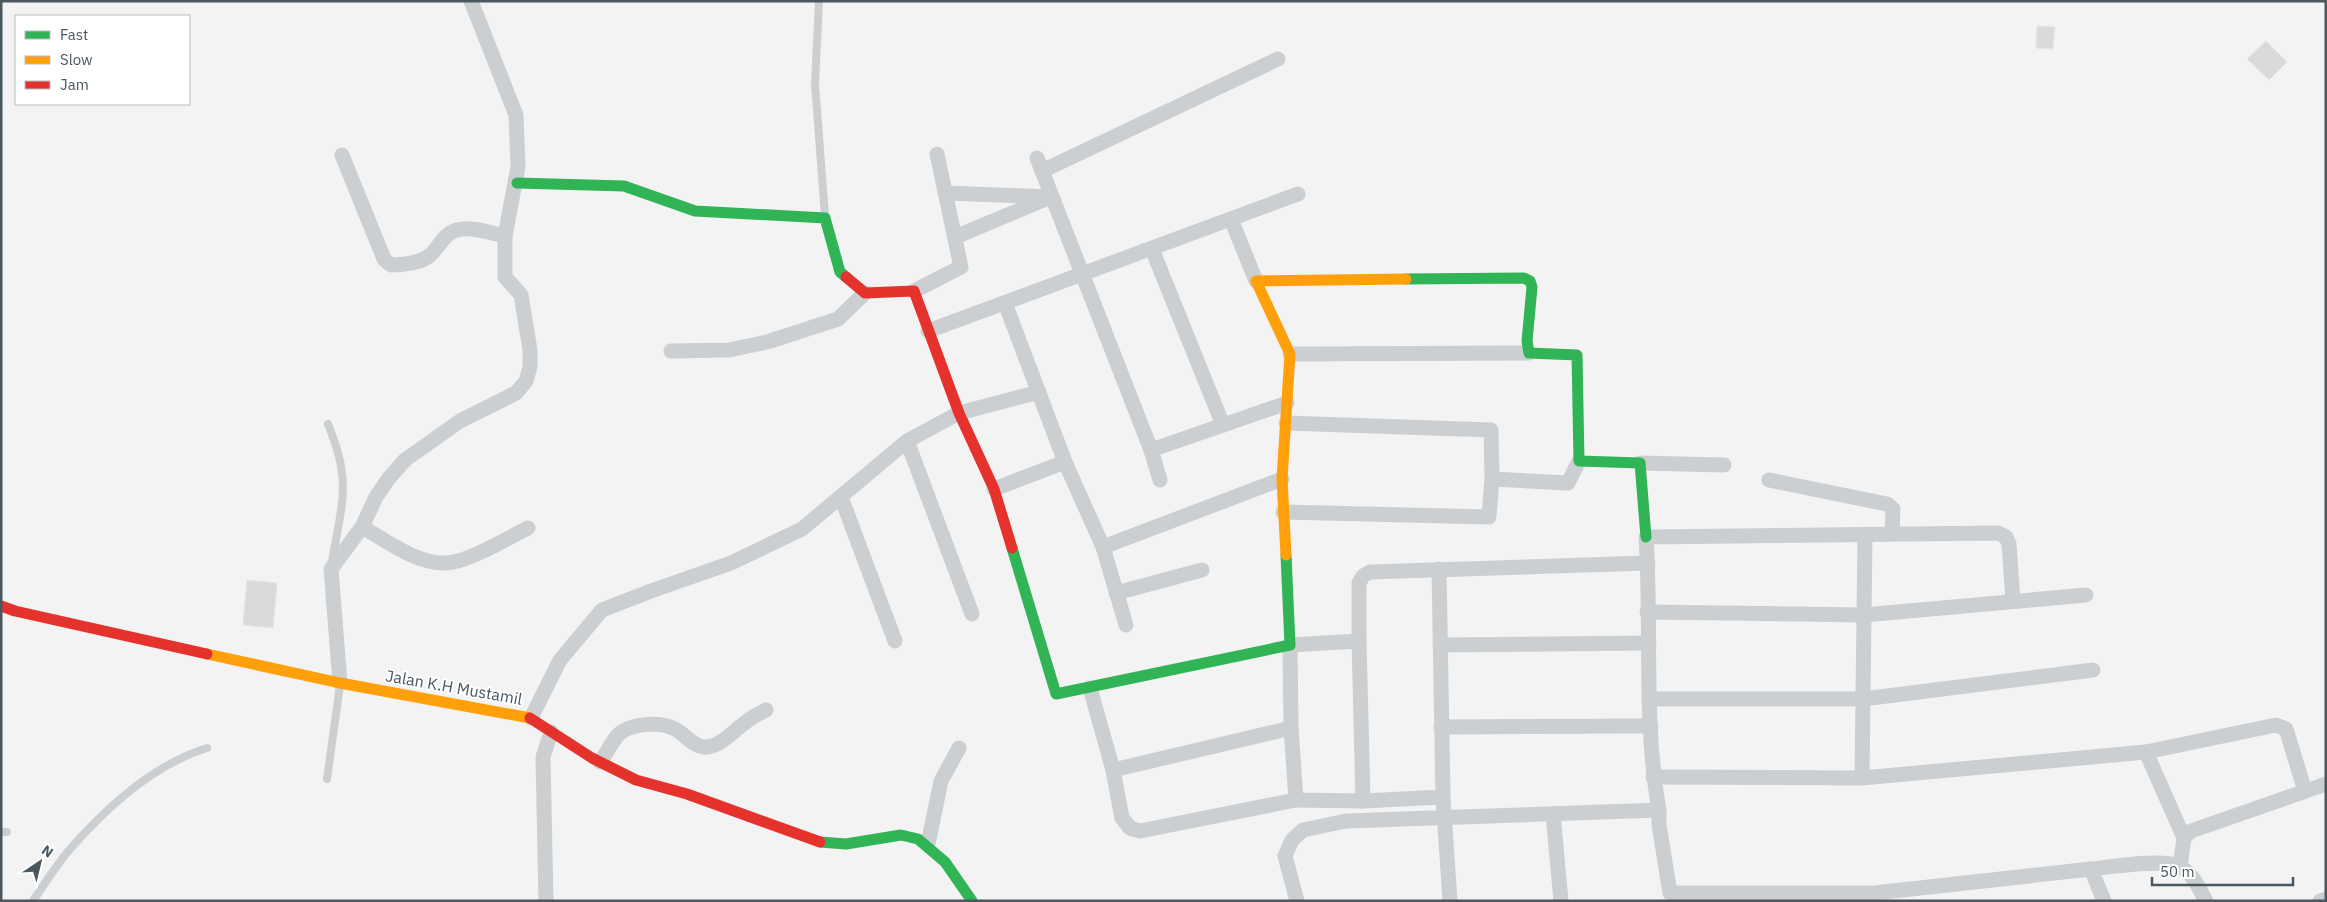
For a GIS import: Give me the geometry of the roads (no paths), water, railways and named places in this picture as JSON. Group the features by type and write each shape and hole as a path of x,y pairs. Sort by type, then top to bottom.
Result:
{"street":[{"path":"340,683 331,569 362,527 376,497 405,460 460,420 516,393 526,381 530,367 530,350 521,295 505,277 505,236 517,183 516,115 471,1"},
{"path":"1160,480 1151,450 1040,165 1278,59"},
{"path":"671,351 729,350 767,342 838,319 865,293 914,290 961,268 937,154"},
{"path":"342,155 384,259 391,265 422,259 430,255 446,237 455,231 473,230 505,236"},
{"path":"517,183 624,186 695,211 825,218 840,272 865,293"},
{"path":"945,193 1052,196"},
{"path":"928,331 1298,194"},
{"path":"954,237 1052,196"},
{"path":"1231,219 1256,281 1290,354 1282,479 1290,646 1291,728 1296,800"},
{"path":"1152,249 1222,425"},
{"path":"1256,281 1524,278 1530,280 1532,287 1527,342 1529,353"},
{"path":"914,290 960,413 994,489 1056,694 1290,646 1359,641"},
{"path":"1005,303 1065,462 1103,547 1126,625"},
{"path":"1290,354 1529,353 1576,355 1579,461 1568,483 1492,480"},
{"path":"531,718 560,660 602,610 731,563 802,529 907,441 960,413 1039,392"},
{"path":"1151,450 1288,403"},
{"path":"1283,512 1488,517 1492,480 1492,430 1286,423"},
{"path":"907,441 972,614"},
{"path":"1579,461 1724,465"},
{"path":"994,489 1065,462"},
{"path":"1640,463 1648,563 1649,699 1653,778 1671,897 1875,893 2160,863 2180,866 2194,879 2206,901"},
{"path":"1103,547 1282,479"},
{"path":"1769,480 1887,504 1893,509 1892,534"},
{"path":"841,496 895,641"},
{"path":"362,527 409,554 447,563 468,557 528,528"},
{"path":"1646,537 1998,533 2006,537 2009,544 2013,602"},
{"path":"1862,778 1865,534"},
{"path":"1363,801 1359,641 1359,583 1362,576 1370,572 1648,563"},
{"path":"1439,569 1443,797 1450,901"},
{"path":"1116,592 1202,570"},
{"path":"1647,612 1864,615 2086,595"},
{"name":"Jalan K.H Mustamil","path":"1,606 15,611 340,683 531,718 600,762 636,780 687,794 826,844 842,846 893,836 908,836 928,844"},
{"path":"1440,645 1649,643"},
{"path":"1649,699 1862,699 2093,670"},
{"path":"1090,688 1113,770 1122,818 1130,828 1140,830 1296,800 1363,801 1443,797"},
{"path":"600,762 617,736 625,730 645,724 659,724 675,729 691,742 704,747 717,745 747,721 766,710"},
{"path":"1653,778 1862,778 2146,752 2276,725 2282,726 2286,730 2305,791"},
{"path":"1442,727 1651,726"},
{"path":"1113,770 1291,728"},
{"path":"546,901 543,757 551,732"},
{"path":"959,748 941,781 928,844 972,901"},
{"path":"2146,752 2184,838 2180,866"},
{"path":"2184,838 2191,831 2326,784"},
{"path":"1297,901 1285,856 1292,840 1303,830 1346,821 1445,816 1659,810"},
{"path":"1553,814 1560,901"},
{"path":"2091,869 2104,901"},
{"path":"2320,901 2326,898"}],"lane":[{"path":"820,1 815,83 825,218"},
{"path":"328,424 338,450 342,474 342,495 331,569"},
{"path":"327,779 340,683"},
{"path":"33,901 70,848 141,781 185,755 208,748"}]}
